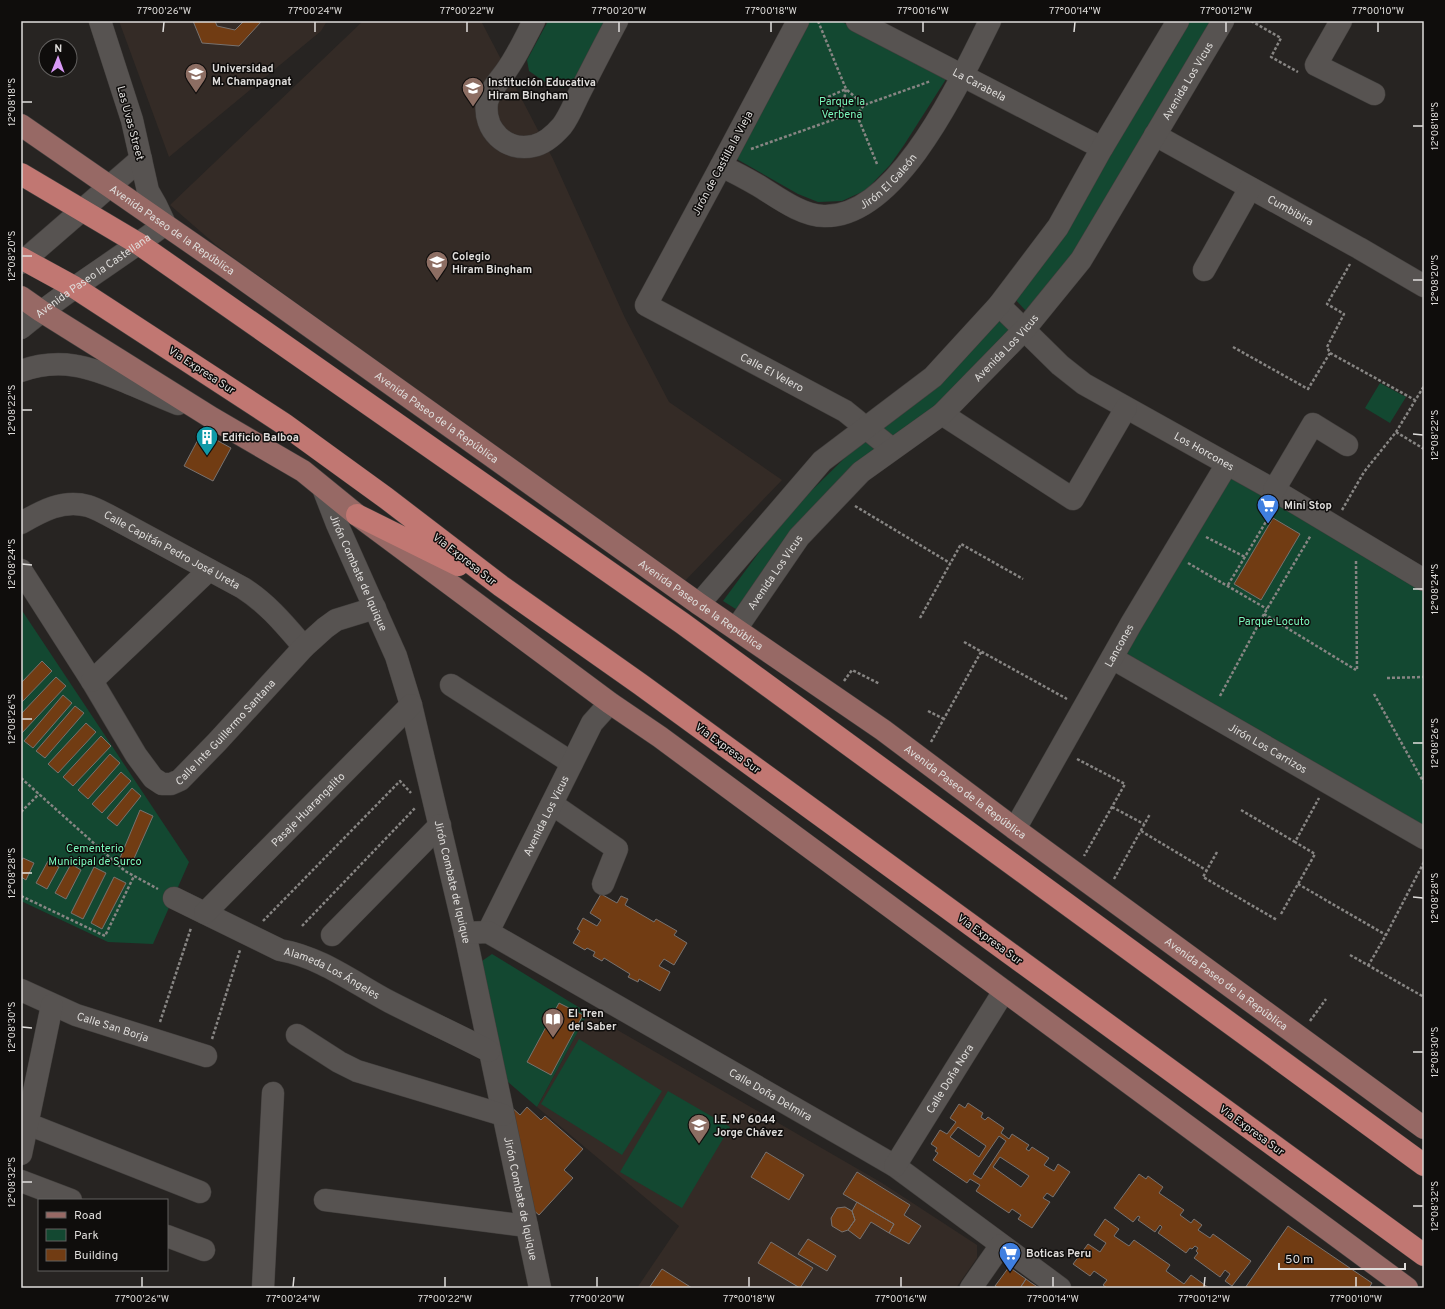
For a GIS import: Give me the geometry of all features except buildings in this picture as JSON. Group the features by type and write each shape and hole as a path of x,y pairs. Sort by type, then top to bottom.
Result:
{"highway":[{"path":"21,174 138,244 682,623 1424,1165"},
{"name":"Via Expresa Sur","path":"22,261 74,287 284,424 386,498 501,586 646,688 1424,1255"},
{"path":"356,515 501,586"}],"main road":[{"name":"Avenida Paseo de la República","path":"21,125 235,273 699,604 883,730 1015,829 1424,1128"},
{"path":"21,297 41,312 212,418 303,471 356,515 610,703 660,737 1408,1288"}],"street":[{"name":"Las Uvas Street","path":"100,21 132,120 148,191 164,224"},
{"path":"534,21 507,71 490,93 487,108 491,128 499,139 505,143 520,147 533,146 544,142 563,125 617,21"},
{"name":"Jirón de Castilla la Vieja","path":"646,305 722,166 798,21"},
{"name":"La Carabela","path":"857,21 1102,148"},
{"name":"Jirón El Galeón","path":"722,166 804,211 824,216 844,214 864,205 882,192 900,173 926,139 962,76 990,21"},
{"path":"699,604 822,461 933,377 999,305 1058,227 1102,148 1178,21"},
{"name":"Avenida Los Vicus","path":"736,629 799,538 861,472 942,414 1024,330 1081,260 1223,21"},
{"path":"1341,21 1316,65 1374,94"},
{"name":"Cumbibira","path":"1156,135 1424,286"},
{"path":"22,261 141,159"},
{"path":"1204,270 1250,188"},
{"name":"Avenida Paseo la Castellana","path":"21,328 74,287 138,244 164,224"},
{"name":"Calle El Velero","path":"646,305 845,410 892,449"},
{"name":"Los Horcones","path":"999,305 1060,365 1078,379 1126,408 1227,464 1275,499 1333,526 1424,580"},
{"path":"29,369 50,364 81,366 212,418"},
{"path":"942,414 1073,499 1126,408"},
{"path":"1275,499 1313,424 1347,445"},
{"name":"Lancones","path":"1015,829 1112,658 1227,464"},
{"name":"Jirón Combate de Iquique","path":"323,488 337,524 396,656 411,705 422,793 440,825 465,933 540,1288"},
{"name":"Calle Capitán Pedro José Ureta","path":"21,523 43,510 58,505 73,504 88,506 108,515 244,588 270,608 304,647"},
{"name":"Calle Inte Guillermo Santana","path":"21,570 92,681 144,768 153,778 162,784 171,784 180,780 304,647 325,628 336,620 375,608"},
{"path":"92,681 208,570"},
{"name":"Jirón Los Carrizos","path":"1112,658 1424,838"},
{"path":"451,685 572,763"},
{"name":"Avenida Los Vicus","path":"488,932 592,723 610,703"},
{"name":"Pasaje Huarangalito","path":"201,911 411,705"},
{"path":"552,804 617,849 603,884"},
{"path":"332,935 440,825"},
{"name":"Alameda Los Ángeles","path":"174,898 280,950 297,953 315,960 391,1002 489,1051"},
{"path":"465,933 488,932"},
{"name":"Calle Doña Delmira","path":"488,932 894,1166 1060,1288"},
{"name":"Calle San Borja","path":"21,990 76,1015 206,1056"},
{"name":"Calle Doña Nora","path":"894,1166 1004,991"},
{"path":"21,1154 52,1005"},
{"path":"297,1035 339,1062 357,1071 503,1114"},
{"name":"Avenida Paseo de la República","path":"1374,1092 1424,1118"},
{"path":"263,1288 273,1093"},
{"path":"28,1124 200,1192"},
{"path":"21,1182 67,1199"},
{"path":"325,1200 527,1226"},
{"path":"168,1236 204,1250"},
{"path":"971,1288 1001,1245"}],"path":[{"path":"818,21 846,89 864,105"},
{"path":"1251,21 1281,38 1271,57 1299,72 1316,65"},
{"path":"746,151 842,117 857,115 864,105 938,78"},
{"path":"819,101 846,89"},
{"path":"842,117 846,89"},
{"path":"857,115 877,164"},
{"path":"1359,248 1327,304 1344,314 1327,347 1330,353 1415,400"},
{"path":"1234,347 1308,389 1330,353"},
{"path":"1333,526 1364,472 1396,432 1424,386"},
{"path":"1396,432 1424,449"},
{"path":"1228,585 1245,557 1275,499"},
{"path":"854,506 950,563"},
{"path":"1200,534 1245,557"},
{"path":"1220,696 1264,614 1311,535"},
{"path":"920,618 961,544 1022,579"},
{"path":"1184,561 1228,585 1267,609"},
{"path":"1264,614 1357,670 1356,561"},
{"path":"964,642 1083,708"},
{"path":"921,758 981,652"},
{"path":"843,683 852,670 880,684"},
{"path":"1387,678 1424,677"},
{"path":"1374,694 1424,783"},
{"path":"928,711 944,719"},
{"path":"1076,759 1125,784 1083,858"},
{"path":"21,778 125,871 174,898"},
{"path":"206,1056 248,934 400,781 422,793 302,926"},
{"path":"21,812 39,794"},
{"path":"1295,842 1320,796"},
{"path":"1112,807 1144,824"},
{"path":"1241,810 1315,854 1281,914"},
{"path":"1106,895 1150,814"},
{"path":"1141,831 1206,870"},
{"path":"1217,852 1203,877 1277,920"},
{"path":"1368,966 1424,862"},
{"path":"21,896 105,936 134,876"},
{"path":"1298,884 1386,935"},
{"path":"154,1040 201,911"},
{"path":"1350,955 1424,997"},
{"path":"1309,1024 1326,999"}],"shaded area":[{"name":"Universidad M. Champagnat","path":"119,21 327,21 321,31 169,157"},
{"name":"Colegio Hiram Bingham","path":"363,21 481,21 553,159 625,318 669,402 782,480 683,583 216,245 170,205"},
{"name":"I.E. N° 6044 Jorge Chávez","path":"588,1013 882,1183 977,1245 977,1258 956,1288 637,1288 679,1226 537,1107"}],"green space":[{"path":"548,21 606,21 576,81 563,88 548,84 529,71 527,60"},
{"name":"Parque la Verbena","path":"805,21 840,21 948,76 890,165 866,190 842,201 818,202 798,194 735,158"},
{"path":"1188,21 1213,21 1077,248 1026,311 1013,297"},
{"path":"997,314 1014,333 940,410 892,444 875,429"},
{"path":"1380,383 1406,397 1390,423 1365,408"},
{"path":"866,441 877,450 742,613 723,601 768,540 810,492 859,444"},
{"name":"Parque Locuto","path":"1230,471 1424,587 1424,830 1122,655"},
{"name":"Cementerio Municipal de Surco","path":"21,609 189,862 153,944 108,942 21,901"},
{"path":"492,954 588,1013 537,1107 500,1075 482,961"},
{"path":"579,1039 662,1091 622,1155 541,1104"},
{"path":"668,1091 730,1127 682,1208 620,1172"}],"place":[{"name":"Universidad M. Champagnat","path":"196,94"},
{"name":"Institución Educativa Hiram Bingham","path":"473,108"},
{"name":"Colegio Hiram Bingham","path":"437,282"},
{"name":"Edificio Balboa","path":"207,456"},
{"name":"Mini Stop","path":"1268,524"},
{"name":"El Tren del Saber","path":"553,1038"},
{"name":"I.E. N° 6044 Jorge Chávez","path":"699,1144"},
{"name":"Boticas Peru","path":"1010,1272"}]}
